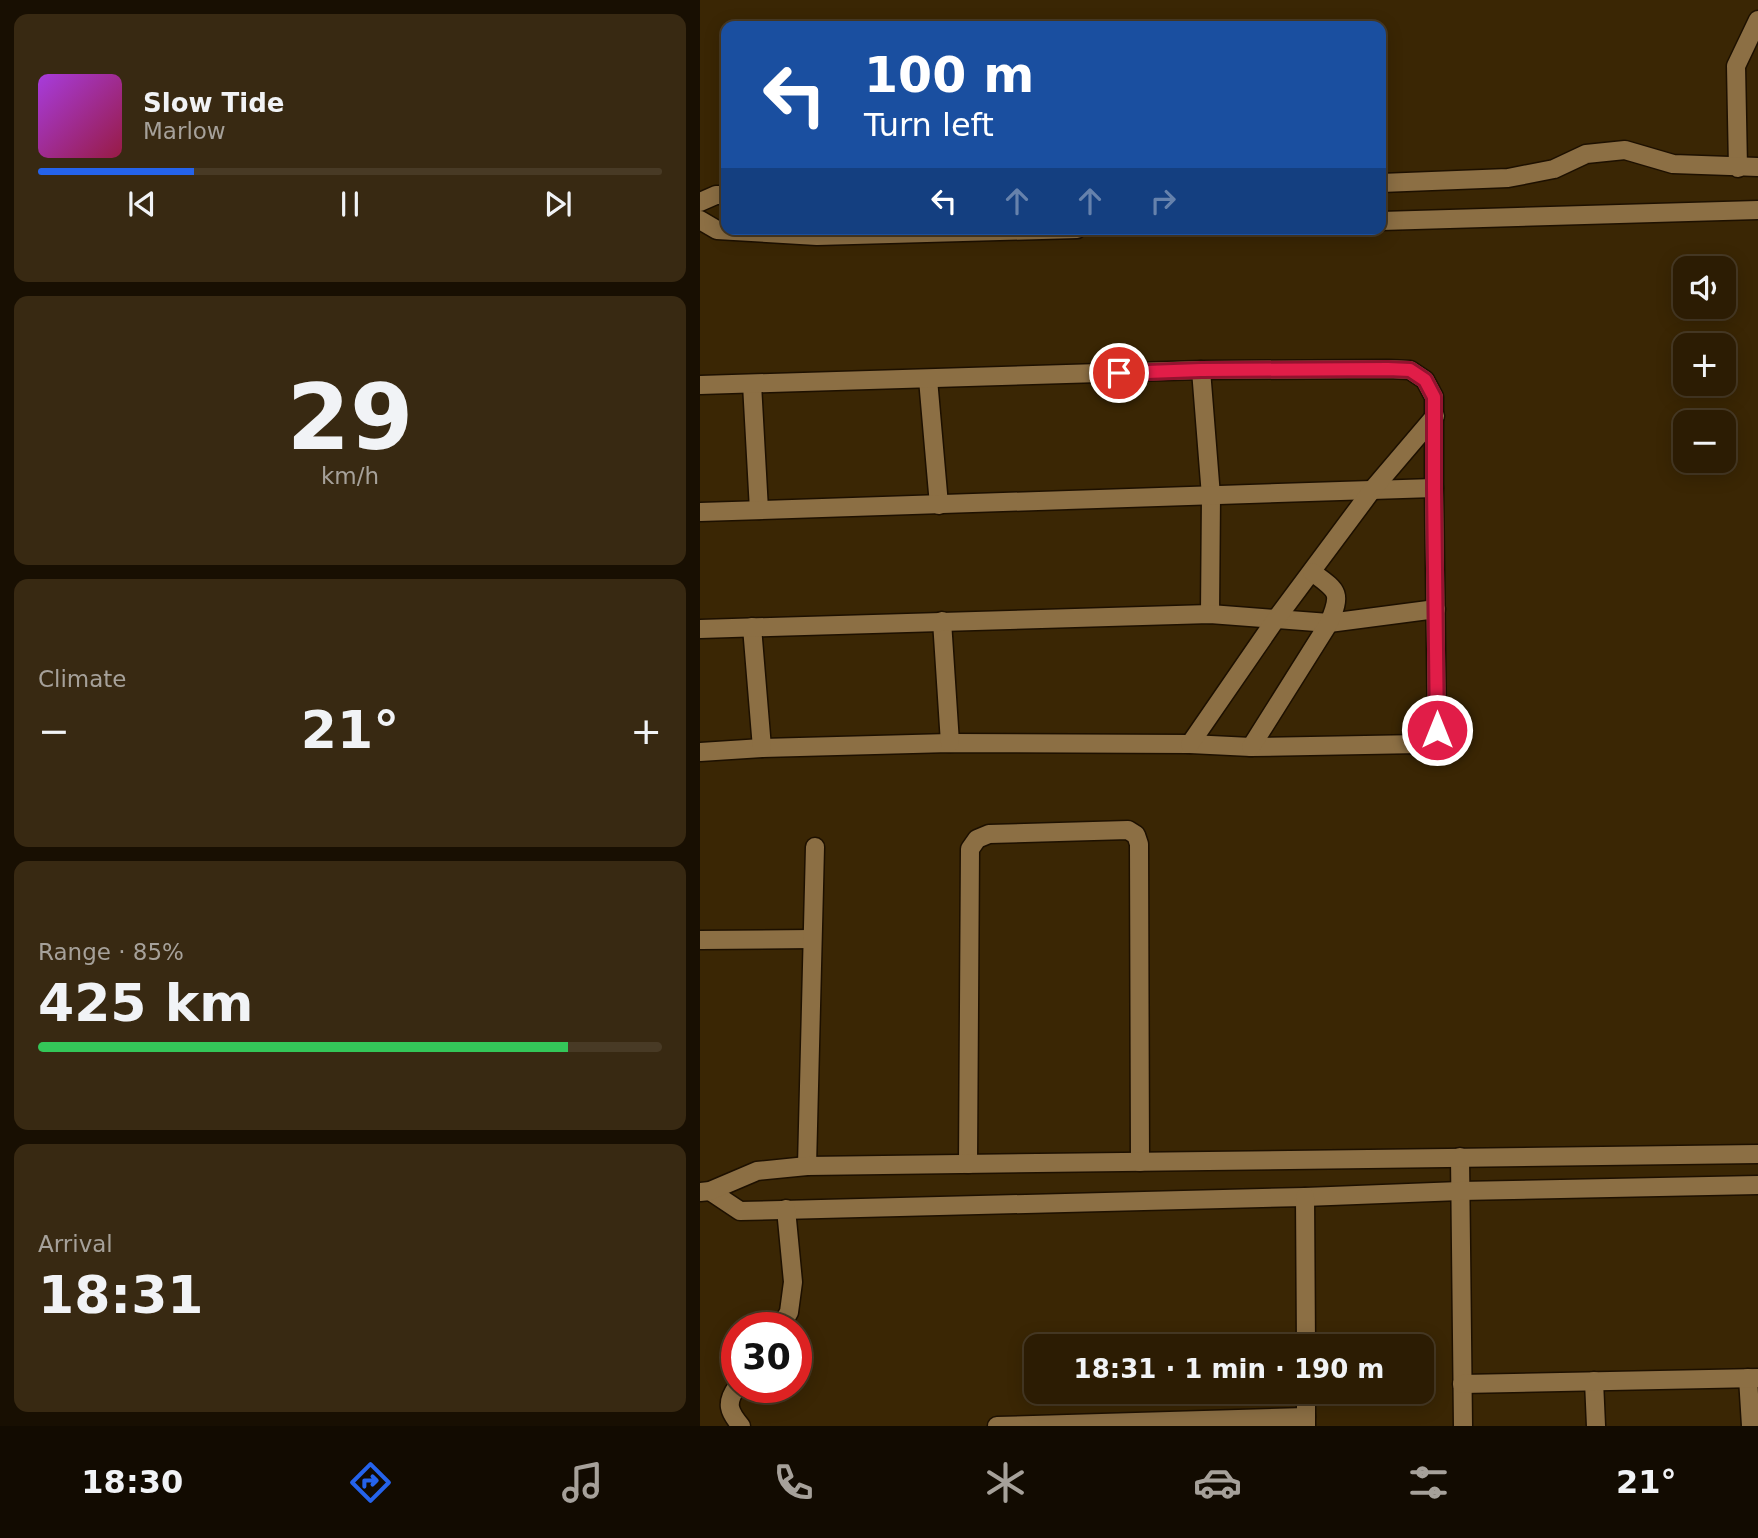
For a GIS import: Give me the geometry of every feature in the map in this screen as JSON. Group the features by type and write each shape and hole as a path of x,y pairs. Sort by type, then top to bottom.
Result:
{"street":[{"path":"1738,168 1736,66 1758,20"},
{"path":"1386,183 1508,178 1554,169 1586,154 1625,149 1673,164 1758,167"},
{"path":"700,202 721,195"},
{"path":"1386,221 1758,210"},
{"path":"700,220 721,230"},
{"path":"800,235 854,235"},
{"path":"1201,370 1211,496 1210,614"},
{"path":"700,385 1201,370 1410,370 1425,380 1434,397 1437,730 1420,744 1251,747 1190,744 950,743 700,752"},
{"path":"928,379 939,505"},
{"path":"752,384 758,510"},
{"path":"1190,744 1276,619 1372,490 1435,416"},
{"path":"700,512 1434,488"},
{"path":"1251,747 1329,623 1336,604 1335,593 1312,572"},
{"path":"700,629 1210,614 1329,623 1436,610"},
{"path":"942,621 950,743"},
{"path":"752,627 762,748"},
{"path":"968,1164 970,849 977,839 989,834 1128,830 1136,835 1139,844 1140,1162"},
{"path":"807,1166 814,847"},
{"path":"700,940 812,939"},
{"path":"705,1191 757,1171 807,1166 1758,1154"},
{"path":"1460,1157 1463,1426"},
{"path":"705,1191 740,1211 1758,1185"},
{"path":"1305,1197 1306,1334"},
{"path":"786,1209 793,1282 788,1312"},
{"path":"1462,1384 1753,1378 1751,1426"},
{"path":"1594,1381 1596,1426"},
{"path":"729,1403 729,1409 741,1426"},
{"path":"997,1426 1306,1422 1306,1404"}],"route":[{"path":"1119,373 1388,369 1410,370 1425,380 1434,397 1437,730"}]}
